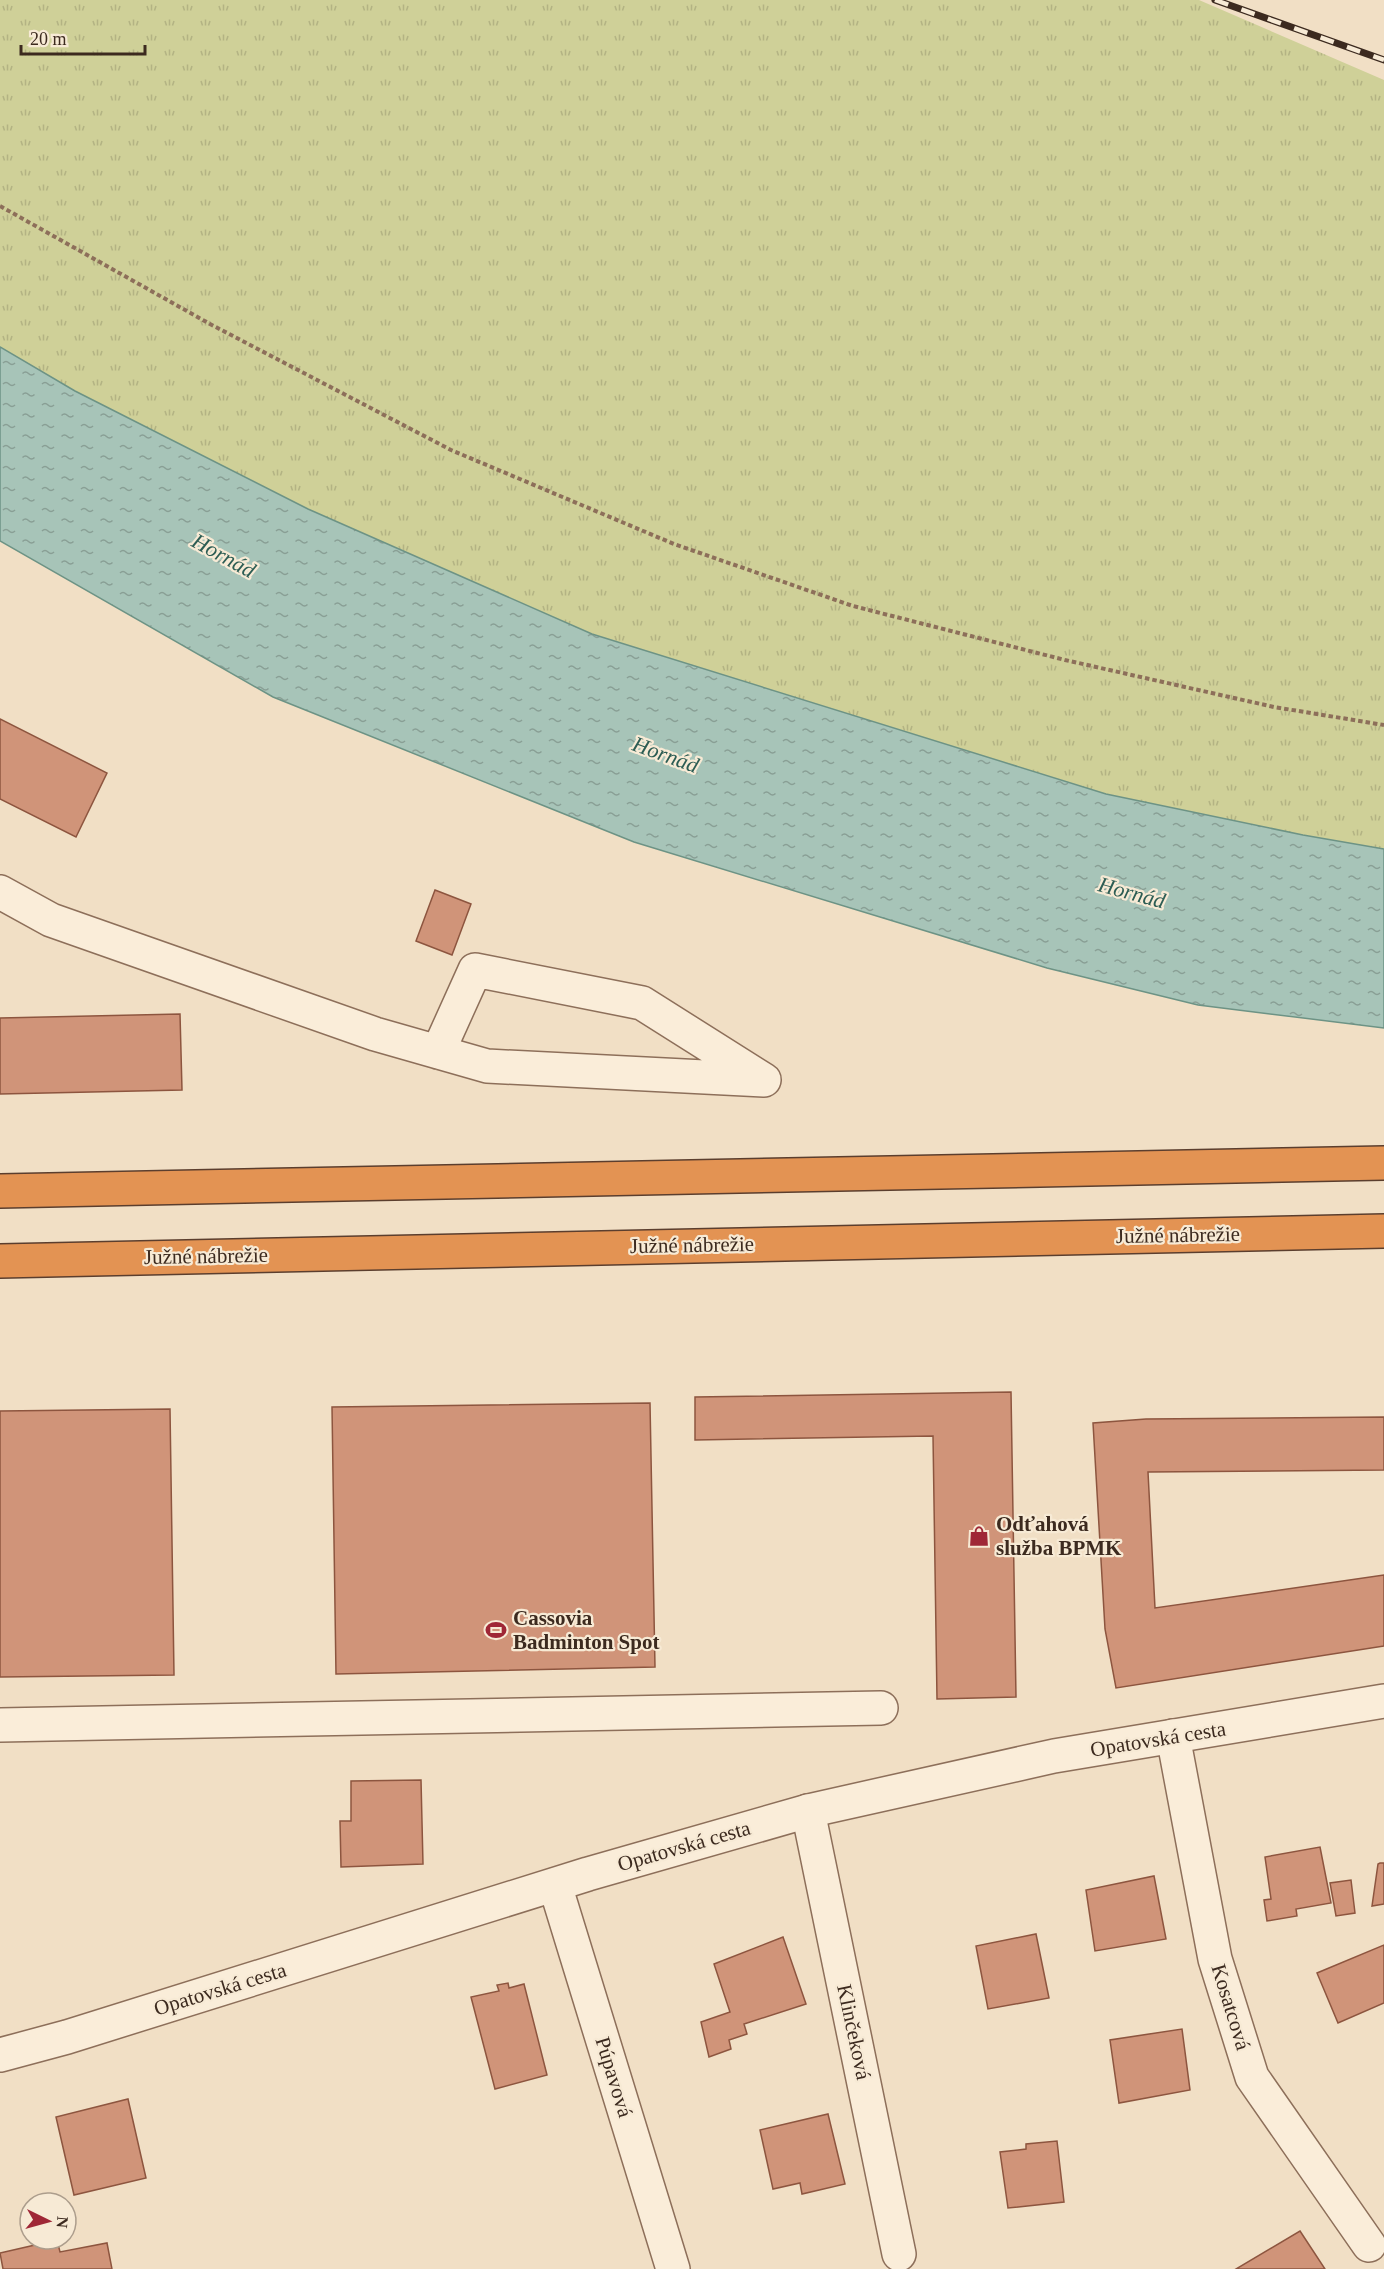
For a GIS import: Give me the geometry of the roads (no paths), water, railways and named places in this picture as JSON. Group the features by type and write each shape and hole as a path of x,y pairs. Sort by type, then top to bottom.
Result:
{"highway":[{"path":"0,1191 1384,1163"},
{"name":"Južné nábrežie","path":"0,1261 1384,1231"}],"street":[{"path":"0,892 51,920 375,1034 438,1052 487,1066 765,1080 642,1003 476,969 438,1052"},
{"name":"Opatovská cesta","path":"0,2055 79,2033 555,1885 808,1811 1054,1756 1384,1701"},
{"path":"0,1725 881,1708"},
{"name":"Kosatcová","path":"1173,1736 1215,1959 1252,2077 1369,2245"},
{"name":"Klinčeková","path":"808,1811 899,2254"},
{"name":"Púpavová","path":"555,1885 673,2269"}],"water":[{"name":"Hornád","path":"0,347 75,391 308,509 592,634 1106,794 1303,835 1384,849 1384,1028 1198,1005 1047,968 634,842 273,697 0,541"}],"railway":[{"path":"1215,0 1384,60"}],"place":[{"name":"Odťahová služba BPMK","path":"979,1536"},
{"name":"Cassovia Badminton Spot","path":"496,1630"}]}
